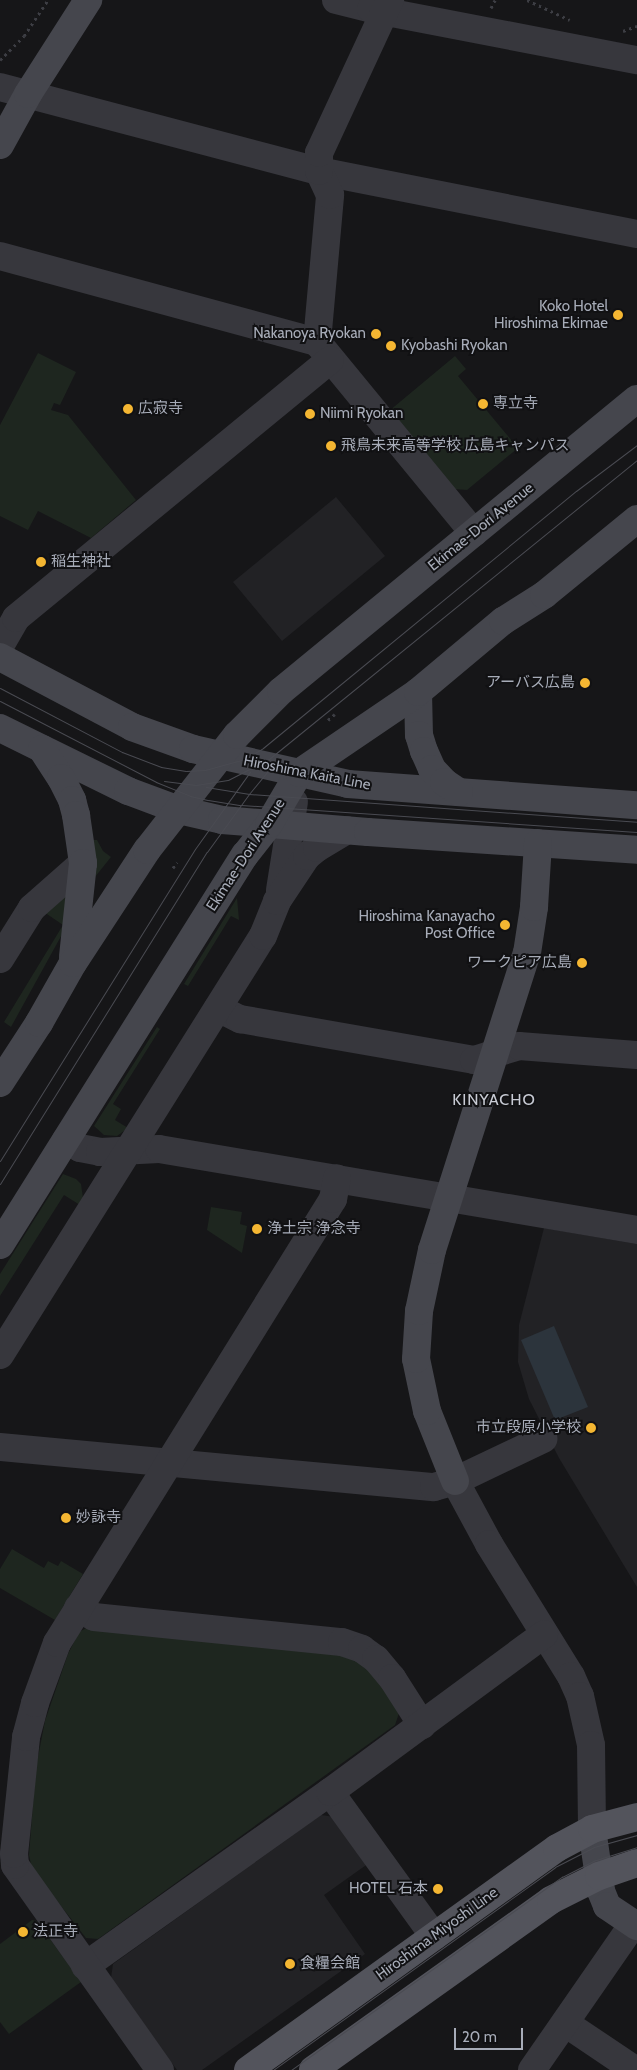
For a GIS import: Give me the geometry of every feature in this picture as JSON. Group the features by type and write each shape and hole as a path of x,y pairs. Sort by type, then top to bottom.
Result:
{"main road":[{"name":"Hiroshima Miyoshi Line","path":"248,2070 557,1848 592,1830 637,1817"},
{"path":"314,2070 551,1900 599,1876 637,1863"}],"street":[{"path":"0,145 28,94 88,0"},
{"path":"336,0 387,6 637,60"},
{"path":"0,646 16,618 324,351 330,196 319,171 319,153 387,6"},
{"path":"0,87 319,171 637,234"},
{"path":"0,256 324,351 474,533"},
{"name":"Ekimae-Dori Avenue","path":"0,1083 39,1023 72,963 147,850 237,735 281,691 637,399"},
{"name":"Ekimae-Dori Avenue","path":"0,1245 245,855 280,825 299,773 418,692 503,621 544,595 637,519"},
{"name":"Hiroshima Kaita Line","path":"0,657 132,727 193,749 348,784 637,805"},
{"path":"418,692 419,735 424,751 432,769 444,782 459,792"},
{"path":"0,728 111,783 179,810 222,820 637,850"},
{"path":"42,749 72,800 83,863 72,963"},
{"path":"278,901 280,825"},
{"path":"0,1355 263,936 278,901 307,856 347,830"},
{"path":"532,2070 635,1925 607,1906 599,1876 592,1830 592,1772 586,1718 572,1676 489,1544 455,1481 427,1411 416,1359 419,1311 432,1250 451,1197 527,953 534,907 538,843"},
{"path":"0,959 32,908 83,863"},
{"path":"218,1008 240,1019 474,1060 519,1046 637,1055"},
{"path":"66,1140 80,1148 100,1152 158,1149 451,1197 637,1230"},
{"path":"160,2070 85,1966 7,1864 26,1736 45,1671 58,1643 333,1198 337,1178"},
{"path":"0,1447 168,1464 434,1487 455,1481 542,1439"},
{"path":"78,1608 94,1617 342,1642 362,1650 376,1659 392,1678 422,1725"},
{"path":"85,1966 330,1792 544,1634"},
{"path":"330,1792 434,1936"},
{"path":"565,2023 636,2070"}],"path":[{"path":"0,60 24,36 48,0"},
{"path":"328,721 335,714"},
{"path":"173,868 177,862"}],"shaded area":[{"path":"38,353 76,372 60,405 54,403 51,410 68,415 136,500 91,538 38,511 28,530 0,516 0,425"},
{"path":"455,356 466,369 458,376 518,448 467,490 454,489 389,411"},
{"path":"336,497 385,556 282,641 233,582"},
{"path":"92,840 97,840 103,851 111,857 95,877"},
{"path":"69,887 65,929 11,1027 4,1022 63,925 44,912"},
{"path":"237,898 239,920 231,916 188,986 184,984"},
{"path":"157,1027 160,1029 113,1104 121,1109 115,1120 128,1128 117,1136 104,1135 94,1126"},
{"path":"63,1174 76,1179 81,1184 83,1198 80,1205 64,1195 0,1296 0,1274"},
{"path":"211,1207 242,1212 240,1224 247,1226 242,1253 207,1230"},
{"name":"市立段原小学校","path":"544,1228 637,1244 637,1587 559,1458 529,1399 518,1362 519,1325"},
{"path":"554,1326 588,1407 555,1420 521,1340"},
{"path":"12,1549 44,1568 48,1561 58,1566 61,1561 83,1574 55,1620 0,1588 0,1569"},
{"path":"88,1627 340,1652 367,1664 400,1710 395,1725 98,1939 86,1938 32,1869 29,1855 36,1767 45,1721 68,1654 79,1632"},
{"path":"321,1815 335,1817 369,1863 324,1895 365,1954 202,2070 177,2070 111,1978 113,1964"},
{"name":"法正寺","path":"32,1920 37,1921 81,1982 9,2034 0,2022 0,1944"}],"tram line":[{"path":"0,688 122,752 161,767 186,771 205,770 245,759 263,748 576,491 637,445"},
{"path":"164,781 196,785 228,780 269,759 637,460"},
{"path":"0,701 156,782 190,796 208,800 241,805 637,832"},
{"path":"0,1184 207,852 249,794 281,755"},
{"path":"0,1161 195,849 250,772"},
{"path":"206,787 249,794 637,822"},
{"path":"273,2070 555,1867 594,1847 637,1835"},
{"path":"291,2070 562,1877 596,1860 637,1847"}],"place":[{"name":"Koko Hotel Hiroshima Ekimae","path":"618,315"},
{"name":"Nakanoya Ryokan","path":"376,334"},
{"name":"Kyobashi Ryokan","path":"391,346"},
{"name":"専立寺","path":"483,404"},
{"name":"広寂寺","path":"128,409"},
{"name":"Niimi Ryokan","path":"310,414"},
{"name":"飛鳥未来高等学校 広島キャンパス","path":"331,446"},
{"name":"稲生神社","path":"41,562"},
{"name":"アーバス広島","path":"585,683"},
{"name":"Hiroshima Kanayacho Post Office","path":"505,925"},
{"name":"ワークピア広島","path":"582,963"},
{"name":"浄土宗 浄念寺","path":"257,1229"},
{"name":"市立段原小学校","path":"591,1428"},
{"name":"妙詠寺","path":"66,1518"},
{"name":"HOTEL 石本","path":"438,1889"},
{"name":"法正寺","path":"23,1932"},
{"name":"食糧会館","path":"290,1964"}],"district":[{"name":"KINYACHO","path":"494,1100"}]}
